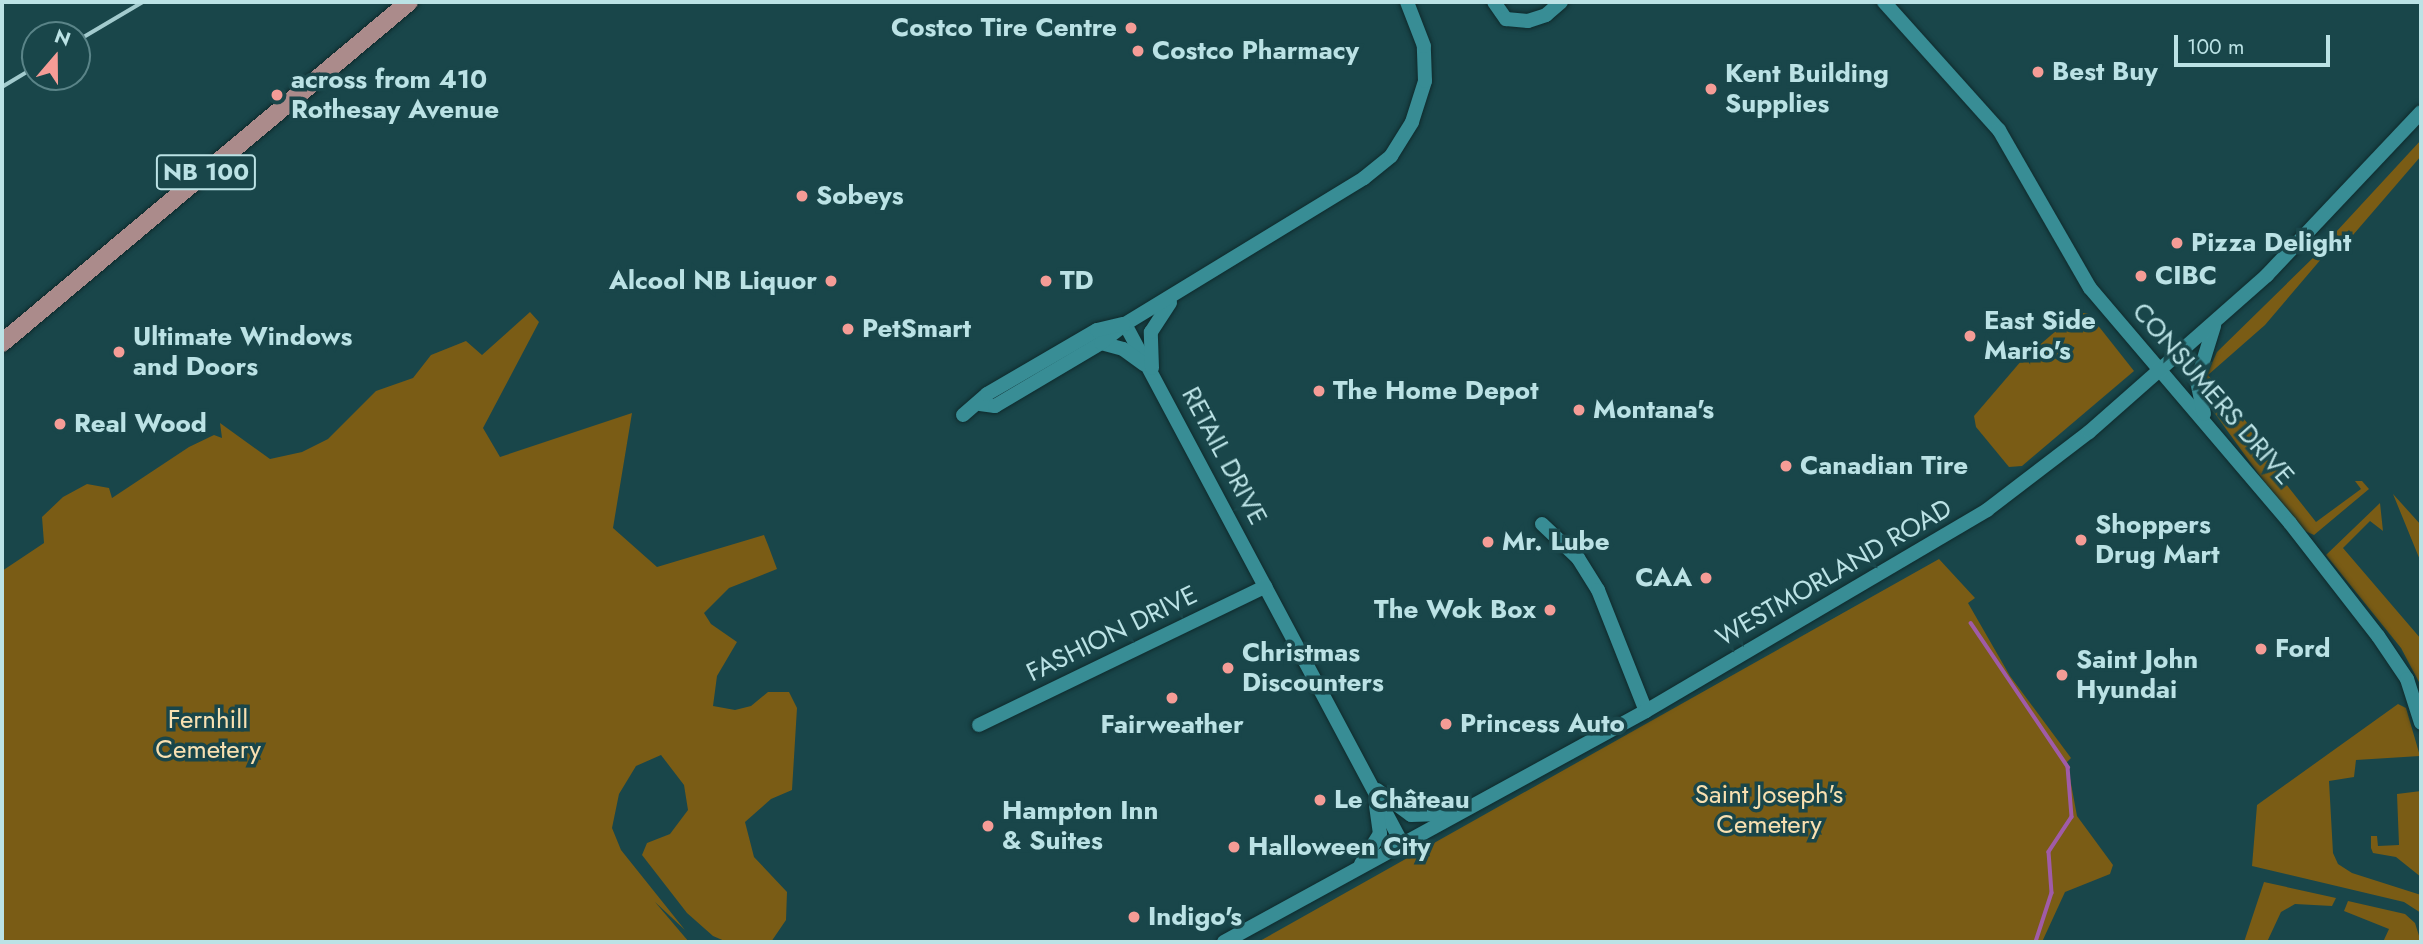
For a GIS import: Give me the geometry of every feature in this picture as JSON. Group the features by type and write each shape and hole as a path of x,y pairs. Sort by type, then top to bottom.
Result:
{"main road":[{"name":"NB 100","path":"2,343 409,2"}],"street":[{"path":"980,404 995,405 1101,343 1125,324 1294,223 1349,183 1386,150 1395,148 1416,112 1425,80 1424,46 1407,2"},
{"path":"1494,2 1506,19 1528,21 1546,15 1561,2"},
{"name":"CONSUMERS DRIVE","path":"1884,2 1998,130 2027,173 2080,272 2207,422 2378,636 2406,679 2421,723"},
{"name":"WESTMORLAND ROAD","path":"1224,942 1646,711 1987,510 2215,323 2307,236 2421,112"},
{"path":"1152,372 1151,332 1180,292"},
{"path":"2207,422 2197,381 2215,323"},
{"path":"963,415 980,404 987,394 1097,330 1125,324"},
{"name":"RETAIL DRIVE","path":"1125,324 1403,845"},
{"path":"1101,343 1141,360 1152,372"},
{"path":"1542,524 1577,558 1598,590 1646,711"},
{"name":"FASHION DRIVE","path":"979,724 1265,587"},
{"path":"1371,785 1411,815 1438,817 1465,811"},
{"path":"1353,873 1380,834 1371,785"}],"green space":[{"path":"2421,140 2421,156 2353,235 2349,230 2339,240 2336,232"},
{"path":"2318,253 2322,258 2265,325 2208,375 2284,468 2278,474 2316,522 2361,489 2355,481 2362,481 2369,489 2314,535 2305,531 2273,494 2208,404 2203,383 2217,352"},
{"name":"Fernhill Cemetery","path":"530,312 539,322 483,428 500,457 632,413 613,528 657,567 764,535 768,545 777,569 729,588 704,613 711,624 737,642 717,676 713,706 735,710 751,706 768,692 789,692 797,708 792,790 771,799 745,822 754,857 787,892 786,920 771,942 727,942 713,936 687,913 642,855 647,843 670,834 688,810 684,785 661,755 636,766 619,794 612,828 621,850 685,930 655,902 689,942 2,942 2,571 44,543 42,517 63,497 87,484 109,488 112,498 189,447 214,435 222,438 220,423 270,459 302,452 328,439 376,391 413,378 431,355 466,341 482,355"},
{"path":"2078,312 2089,314 2134,371 2022,466 2009,467 1976,427 1974,416 2022,360"},
{"path":"2393,494 2421,525 2421,563 2420,560"},
{"path":"2380,503 2383,531 2370,521 2343,548 2421,639 2421,686 2401,648 2326,555"},
{"name":"Saint Joseph's Cemetery","path":"1939,559 1975,598 1968,603 2010,676 2071,758 2067,762 2077,816 2113,865 2110,874 2065,892 2042,942 1258,942"},
{"path":"2398,704 2406,708 2420,756 2356,760 2354,777 2329,781 2333,853 2338,864 2352,873 2421,895 2421,913 2404,902 2252,866 2257,805"},
{"path":"2421,791 2421,877 2396,857 2373,853 2371,836 2377,836 2378,846 2399,845 2397,794"},
{"path":"2264,882 2336,898 2332,906 2295,904 2281,912 2267,942 2244,942"},
{"path":"2348,901 2405,914 2415,923 2421,942 2383,942 2389,929 2344,911"}],"waterway":[{"path":"1971,623 2068,767 2072,817 2049,852 2052,893 2036,942"}],"railway":[{"path":"91,33 143,2"},
{"path":"2,87 21,75"}],"place":[{"name":"Costco Tire Centre","path":"1131,28"},
{"name":"Costco Pharmacy","path":"1138,51"},
{"name":"Best Buy","path":"2038,72"},
{"name":"Kent Building Supplies","path":"1711,89"},
{"name":"across from 410 Rothesay Avenue","path":"277,95"},
{"name":"Sobeys","path":"802,196"},
{"name":"Pizza Delight","path":"2177,243"},
{"name":"CIBC","path":"2141,276"},
{"name":"Alcool NB Liquor","path":"831,281"},
{"name":"TD","path":"1046,281"},
{"name":"PetSmart","path":"848,329"},
{"name":"East Side Mario's","path":"1970,336"},
{"name":"Ultimate Windows and Doors","path":"119,352"},
{"name":"The Home Depot","path":"1319,391"},
{"name":"Montana's","path":"1579,410"},
{"name":"Real Wood","path":"60,424"},
{"name":"Canadian Tire","path":"1786,466"},
{"name":"Shoppers Drug Mart","path":"2081,540"},
{"name":"Mr. Lube","path":"1488,542"},
{"name":"CAA","path":"1706,578"},
{"name":"The Wok Box","path":"1550,610"},
{"name":"Ford","path":"2261,649"},
{"name":"Christmas Discounters","path":"1228,668"},
{"name":"Saint John Hyundai","path":"2062,675"},
{"name":"Fairweather","path":"1172,698"},
{"name":"Princess Auto","path":"1446,724"},
{"name":"Le Château","path":"1320,800"},
{"name":"Hampton Inn & Suites","path":"988,826"},
{"name":"Halloween City","path":"1234,847"},
{"name":"Indigo's","path":"1134,917"}]}
